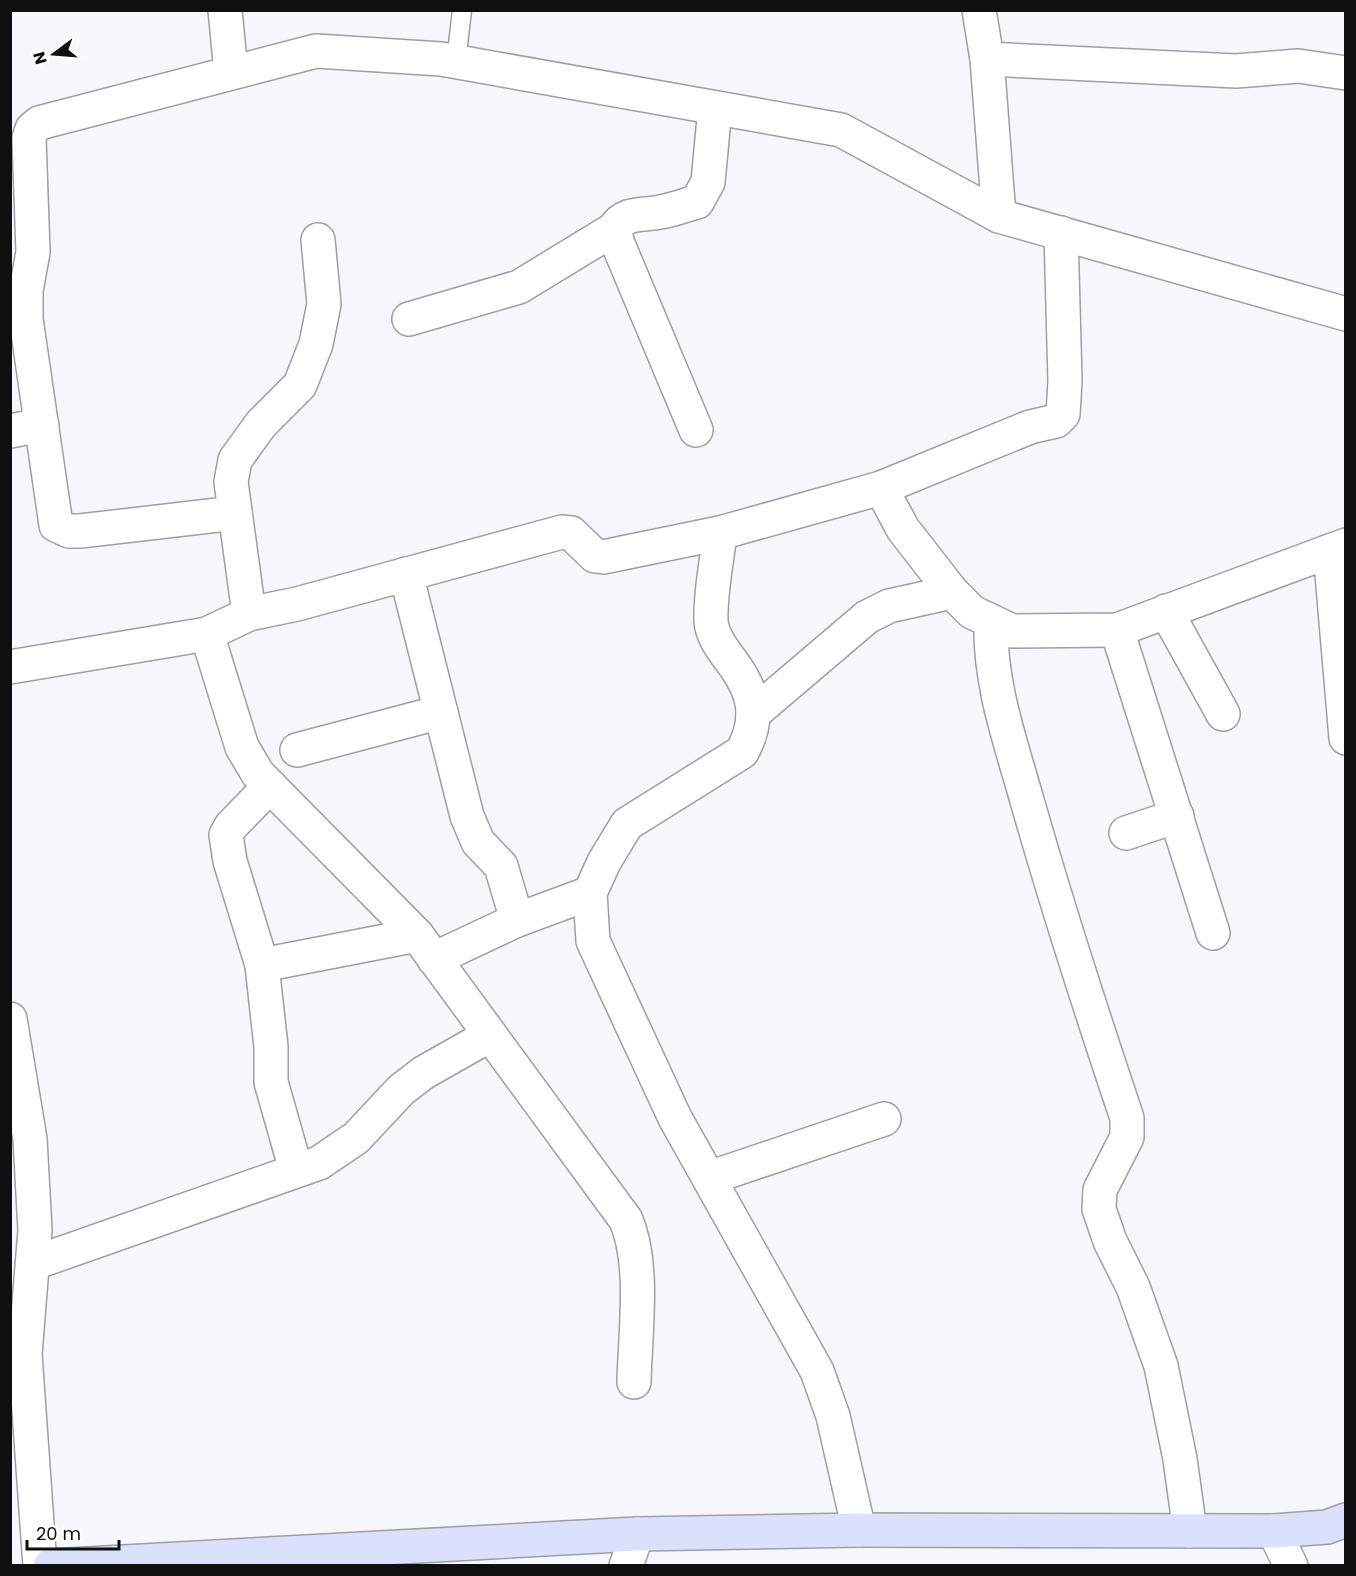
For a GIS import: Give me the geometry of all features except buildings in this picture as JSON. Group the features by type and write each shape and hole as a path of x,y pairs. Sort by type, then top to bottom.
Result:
{"street":[{"path":"225,10 231,72"},
{"path":"979,10 987,59 999,216"},
{"path":"235,513 69,531 56,525 26,319 26,291 33,252 21,216 29,138 32,129 39,123 316,51 456,62 841,130 999,216 1346,314"},
{"path":"987,59 1236,70 1298,66 1346,73"},
{"path":"409,319 519,287 614,229 620,219 637,213 659,212 697,202 708,182 715,108"},
{"path":"614,229 618,244 696,430"},
{"path":"10,667 207,634 249,614 297,604 562,532 571,533 595,556 603,557 720,532 881,488 1030,428 1056,421 1063,414 1065,381 1061,233"},
{"path":"249,614 231,482 236,460 261,424 300,385 316,344 324,303 318,240"},
{"path":"10,431 42,424"},
{"path":"881,488 903,529 952,592 972,612 1012,631 1117,630 1338,548 1346,738"},
{"path":"720,532 711,622 717,643 736,668 753,697 752,734 742,752 627,825 604,862 590,893 593,941 675,1118 817,1371 833,1416 859,1530"},
{"path":"406,574 467,816 478,842 499,861 517,920"},
{"path":"753,714 867,617 889,606 952,592"},
{"path":"1166,611 1223,714"},
{"path":"991,621 990,654 999,702 1044,858 1127,1118 1127,1137 1100,1191 1099,1209 1110,1241 1133,1287 1161,1366 1180,1459 1190,1531"},
{"path":"1117,630 1213,933"},
{"path":"207,634 242,747 258,774 426,947 626,1220 633,1238 636,1276 634,1382"},
{"path":"297,750 441,712"},
{"path":"270,786 231,826 226,835 230,861 262,965 271,1047 271,1082 292,1156 293,1170"},
{"path":"1126,833 1177,816"},
{"path":"262,965 426,947 517,920 590,893"},
{"path":"10,1019 30,1139 34,1263 30,1278 25,1354 40,1566"},
{"path":"34,1263 285,1176 293,1170 302,1170 319,1162 356,1138 401,1090 423,1073 490,1035"},
{"path":"709,1178 884,1119"},
{"path":"50,1566 285,1559 637,1534 859,1530 1274,1531 1327,1527 1346,1520"},
{"path":"1274,1531 1291,1566"},
{"path":"626,1566 637,1534"}],"lane":[{"path":"456,62 462,10"}]}
